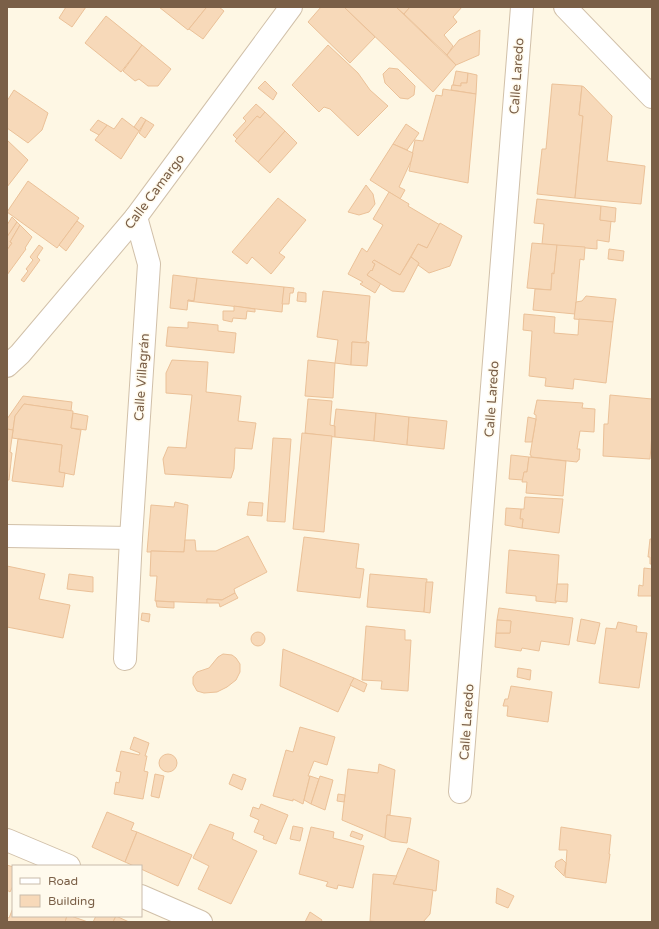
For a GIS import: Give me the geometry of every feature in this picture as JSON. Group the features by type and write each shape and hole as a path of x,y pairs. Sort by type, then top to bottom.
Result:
{"street":[{"name":"Calle Camargo","path":"7,366 20,354 136,217 291,7"},
{"name":"Calle Laredo","path":"460,792 522,7"},
{"path":"565,7 652,97"},
{"name":"Calle Villagrán","path":"125,659 131,538 149,264 136,217"},
{"path":"7,536 131,538"},
{"path":"7,840 67,865"},
{"path":"142,896 202,922"}],"building":[{"path":"66,7 86,7 72,27 59,18"},
{"path":"159,7 205,7 206,8 188,30"},
{"path":"205,7 219,7 224,11 203,39 189,29 206,8"},
{"path":"321,7 344,7 375,37 350,63 308,22"},
{"path":"344,7 396,7 456,65 433,92"},
{"path":"396,7 410,7 404,14"},
{"path":"410,7 462,7 453,17 457,22 444,35 453,46 447,55 404,14"},
{"path":"106,16 142,45 121,72 85,43"},
{"path":"480,30 479,55 456,65 447,55 459,40"},
{"path":"142,45 171,69 158,86 148,86 139,79 135,81 123,71"},
{"path":"328,45 358,73 370,90 388,106 358,136 330,109 324,107 319,112 292,85"},
{"path":"389,68 398,69 415,86 414,95 408,99 400,98 385,83 383,74"},
{"path":"456,71 468,73 467,83 461,83 461,86 453,85"},
{"path":"468,73 477,75 476,94 451,90 452,85 461,86 461,83 467,83"},
{"path":"265,81 277,93 273,100 258,88"},
{"path":"552,84 582,86 579,115 583,116 575,198 537,194 542,149 546,149"},
{"path":"582,86 612,116 607,161 645,166 641,204 575,198 583,116 579,115"},
{"path":"443,89 476,94 468,183 409,171 415,140 423,141 436,95 442,96"},
{"path":"14,90 48,113 42,130 28,143 7,128 7,101"},
{"path":"256,104 265,112 260,118 257,116 237,139 233,135 246,121 243,118"},
{"path":"265,112 285,131 258,162 235,141 257,116 260,118"},
{"path":"141,117 146,120 139,131 134,127"},
{"path":"122,118 139,131 121,159 95,140 107,125 114,129"},
{"path":"98,120 107,125 99,135 90,130"},
{"path":"146,120 154,125 145,138 139,133"},
{"path":"406,124 419,133 407,150 393,144"},
{"path":"285,131 297,143 270,173 258,162"},
{"path":"7,140 28,160 7,187"},
{"path":"393,144 413,153 399,187 405,190 400,199 370,180"},
{"path":"28,181 79,218 57,248 7,212"},
{"path":"366,185 373,194 375,204 369,212 359,215 348,212"},
{"path":"389,192 409,204 408,206 440,225 427,248 418,244 400,275 374,260 372,262 375,264 372,271 371,270 367,275 381,283 375,293 360,284 363,282 348,274 362,248 367,252 383,225 373,219"},
{"path":"278,198 306,220 279,253 285,257 271,274 252,257 247,264 232,252"},
{"path":"537,199 601,206 600,220 611,221 609,242 597,240 597,249 542,244 544,224 534,223"},
{"path":"601,206 616,208 615,222 600,220"},
{"path":"12,217 17,222 7,237 7,225"},
{"path":"77,221 84,226 66,251 59,245"},
{"path":"17,222 20,225 10,242 12,243 7,250 7,237"},
{"path":"440,223 462,236 450,266 429,273 418,265 419,263 411,257 418,244 427,248"},
{"path":"20,225 32,237 25,248 26,249 7,275 7,250 12,243 10,242"},
{"path":"532,243 557,245 554,274 552,273 551,290 527,288"},
{"path":"39,245 43,248 37,257 40,260 24,282 21,280 28,271 26,269 33,260 30,257"},
{"path":"557,245 585,247 584,260 580,259 575,314 533,310 535,289 551,290 552,273 554,274"},
{"path":"609,249 624,251 623,261 608,259"},
{"path":"411,257 419,263 404,292 392,291 367,275 371,270 372,271 375,264 372,262 374,260 400,275"},
{"path":"173,275 197,278 194,301 188,300 187,310 170,308"},
{"path":"197,278 284,287 282,312 188,301 194,301"},
{"path":"284,287 294,288 293,293 290,293 289,304 282,304"},
{"path":"323,291 370,296 366,343 352,342 351,365 335,363 338,340 317,337"},
{"path":"298,292 306,293 306,302 297,301"},
{"path":"586,296 616,299 613,322 574,319 576,302 582,301"},
{"path":"234,306 255,309 255,312 247,311 246,319 233,318 232,322 223,320 223,311 234,311"},
{"path":"524,314 555,317 554,333 578,335 579,319 613,322 606,383 574,379 573,389 545,386 546,378 529,376 532,331 523,330"},
{"path":"188,322 218,325 218,331 236,333 234,353 166,346 168,327 188,328"},
{"path":"367,341 369,342 367,366 351,365 352,342 366,343"},
{"path":"172,360 208,362 206,392 241,396 238,421 256,423 252,449 235,448 234,469 231,478 165,474 163,459 168,447 186,448 192,395 166,393 166,373"},
{"path":"308,360 335,363 333,398 305,396"},
{"path":"610,395 652,399 650,459 603,456 604,424 608,424"},
{"path":"23,396 72,402 71,411 24,404 15,416 13,430 7,429 7,419"},
{"path":"308,399 332,401 330,425 335,426 335,437 305,433"},
{"path":"537,400 583,403 582,408 595,409 594,432 580,431 577,449 580,449 579,460 577,462 531,457 530,455 536,419 536,415 534,414"},
{"path":"24,404 73,411 71,428 81,430 74,475 59,472 62,445 12,438 15,416"},
{"path":"336,409 376,413 374,441 335,437 334,426"},
{"path":"73,413 88,416 86,430 71,428"},
{"path":"376,413 409,417 407,445 374,441"},
{"path":"409,417 447,421 444,449 407,445"},
{"path":"528,417 536,419 532,442 525,442"},
{"path":"7,429 13,430 10,452 12,453 9,480 7,480"},
{"path":"302,433 332,436 324,532 293,529"},
{"path":"273,438 291,439 285,522 267,521"},
{"path":"18,439 62,445 59,472 65,473 63,487 12,481"},
{"path":"511,455 529,457 527,472 524,472 523,480 509,479"},
{"path":"529,457 566,461 563,496 526,493 527,482 522,482 524,472 527,472"},
{"path":"525,497 563,499 559,533 522,528 523,519 520,519 521,509 524,509"},
{"path":"175,502 188,505 184,552 147,552 151,505 174,507"},
{"path":"249,502 263,503 262,516 247,515"},
{"path":"506,508 521,509 520,519 523,519 522,528 505,525"},
{"path":"248,536 267,572 234,589 235,593 222,600 207,599 207,603 155,601 157,576 150,576 151,551 184,552 185,540 195,540 196,551 216,551"},
{"path":"304,537 359,544 356,568 364,569 360,598 297,591"},
{"path":"650,539 652,539 652,564 650,564 650,557 648,557"},
{"path":"509,550 559,555 556,603 536,601 536,596 506,593"},
{"path":"7,566 45,574 39,599 70,605 63,638 7,627"},
{"path":"644,568 652,569 652,596 638,596 639,585 643,586"},
{"path":"69,574 93,577 93,592 67,589"},
{"path":"370,574 427,579 424,612 367,607"},
{"path":"426,582 433,582 430,613 424,612"},
{"path":"557,584 568,584 567,602 555,601"},
{"path":"235,593 238,598 220,607 219,603 207,603 207,599 222,600"},
{"path":"156,601 174,602 174,608 157,607"},
{"path":"499,608 573,618 569,645 541,641 539,651 522,648 521,651 495,647 496,633 510,633 511,621 497,620"},
{"path":"142,613 150,614 149,622 141,620"},
{"path":"581,619 600,623 595,644 577,641"},
{"path":"497,620 511,621 510,633 496,633"},
{"path":"618,622 637,626 636,632 647,633 639,688 599,683 606,628 616,629"},
{"path":"366,626 405,630 405,640 411,640 408,691 381,689 382,681 362,680"},
{"path":"255,632 261,632 265,636 265,642 261,646 255,646 251,642 251,636"},
{"path":"283,649 354,678 338,712 280,686"},
{"path":"223,654 232,655 240,664 240,672 236,680 217,692 204,693 197,691 193,684 193,677 197,672 209,668 218,657"},
{"path":"518,668 531,670 530,680 517,677"},
{"path":"354,678 367,684 364,692 350,685"},
{"path":"511,686 552,692 548,722 507,716 508,706 503,706 505,699 508,699"},
{"path":"300,727 335,737 327,765 314,761 308,776 310,776 303,804 293,799 293,801 273,796 286,750 293,752"},
{"path":"134,737 149,743 145,756 147,756 144,771 148,772 143,799 114,794 116,782 119,783 121,772 116,771 121,751 139,755 140,753 130,749"},
{"path":"168,754 174,757 177,763 174,769 168,772 162,769 159,763 162,757"},
{"path":"379,764 395,770 390,815 387,815 385,838 342,820 348,769 378,773"},
{"path":"155,774 164,776 159,798 151,796"},
{"path":"233,774 246,779 242,790 229,784"},
{"path":"310,776 319,779 311,804 304,800"},
{"path":"320,776 333,780 325,810 311,804"},
{"path":"338,794 345,795 344,802 337,801"},
{"path":"261,804 288,815 276,844 263,839 264,836 254,832 259,820 250,816 253,807 259,809"},
{"path":"107,812 134,823 131,830 137,832 125,862 92,847"},
{"path":"387,815 411,818 407,843 391,841 385,838"},
{"path":"210,824 234,833 232,839 257,851 231,904 198,889 209,866 193,858"},
{"path":"293,826 303,828 300,841 290,839"},
{"path":"311,827 334,832 333,838 364,846 353,888 338,885 337,889 326,886 328,882 299,874"},
{"path":"561,827 611,835 606,883 565,877 567,850 559,850"},
{"path":"352,831 363,835 361,840 350,836"},
{"path":"137,832 192,855 178,886 142,869 142,865 132,865 125,862"},
{"path":"408,848 439,861 436,891 393,884"},
{"path":"562,859 566,863 564,876 555,867 556,862"},
{"path":"7,865 12,867 12,888 10,892 7,890"},
{"path":"373,874 397,876 393,884 433,890 430,914 423,922 370,921"},
{"path":"497,888 514,896 508,908 496,903"},
{"path":"12,910 12,917 67,917 65,922 7,922 7,917 9,918"},
{"path":"310,912 322,920 321,922 305,922"},
{"path":"67,917 74,917 88,922 65,922"},
{"path":"96,917 116,917 113,922 93,922"},
{"path":"116,917 118,917 129,922 113,922"}]}
